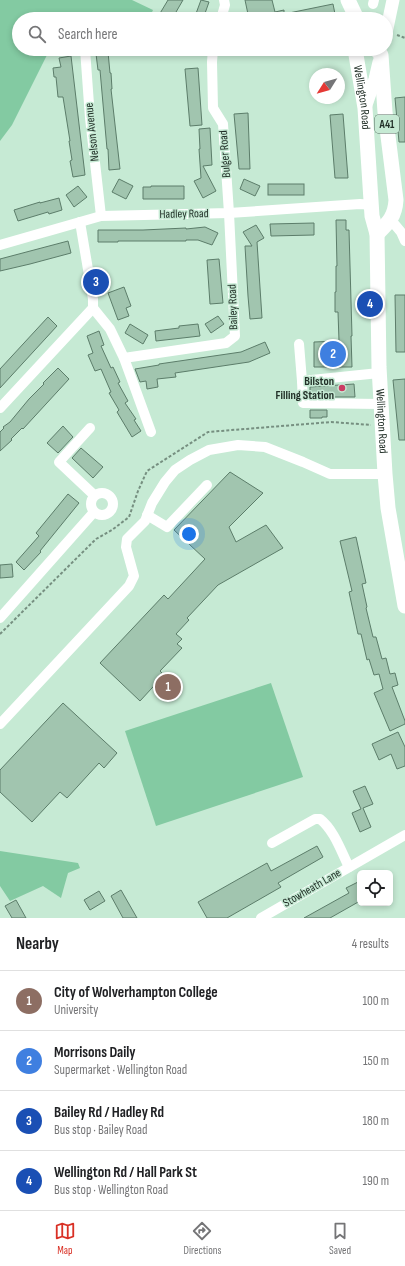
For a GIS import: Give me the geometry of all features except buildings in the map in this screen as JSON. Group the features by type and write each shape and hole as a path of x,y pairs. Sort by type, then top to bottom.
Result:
{"highway":[{"path":"348,0 349,12"},
{"path":"348,0 354,12"},
{"name":"Wellington Road","path":"356,56 365,108 372,205"},
{"name":"A41","path":"380,56 385,112 396,200 396,209 391,220"},
{"path":"377,234 391,220 385,217 372,205 395,192"},
{"name":"A41","path":"372,205 377,234"},
{"name":"Wellington Road","path":"377,234 380,404 385,474 388,508 405,606"}],"main road":[{"path":"390,12 393,0"},
{"path":"365,108 375,79 379,56"}],"street":[{"path":"223,12 225,5 224,0"},
{"name":"Nelson Avenue","path":"86,56 90,118 101,216"},
{"name":"Bulger Road","path":"212,56 213,108 223,124 229,213"},
{"name":"Hadley Road","path":"0,245 101,216 229,213 360,204 372,205"},
{"name":"Bailey Road","path":"124,358 226,343 235,336 229,213"},
{"path":"391,220 401,232 405,241"},
{"path":"80,222 93,299 93,308 110,329 124,358 151,432"},
{"path":"0,408 93,308"},
{"path":"299,344 303,403 380,404"},
{"path":"302,380 379,373"},
{"path":"90,428 59,462 94,495"},
{"path":"0,724 129,586 134,576 126,547 127,539 145,521 152,503 165,482 175,470 190,460 209,450 238,445 265,447 330,474 385,474"},
{"path":"147,515 167,527 207,485"},
{"path":"98,493 105,493 111,497 113,504 108,513 101,515 94,512 91,502 94,495 98,493"},
{"path":"1,615 94,512"},
{"path":"272,843 315,819 320,819 331,831 349,867"},
{"name":"Stowheath Lane","path":"261,918 405,835"}],"path":[{"path":"0,634 96,539 112,530 129,517 147,471 208,432 331,422 382,426"}],"green space":[{"path":"0,0 132,0 153,10 152,12 12,12 12,56 46,56 12,125 0,141"},
{"path":"271,683 303,777 156,826 125,731"},
{"path":"0,851 78,863 80,868 68,873 61,898 43,886 10,901 0,886"}],"place":[{"name":"Bailey Rd / Hadley Rd","path":"96,282"},
{"name":"Wellington Rd / Hall Park St","path":"370,304"},
{"name":"Morrisons Daily","path":"333,354"},
{"name":"Bilston Filling Station","path":"342,388"},
{"name":"City of Wolverhampton College","path":"168,687"}]}
